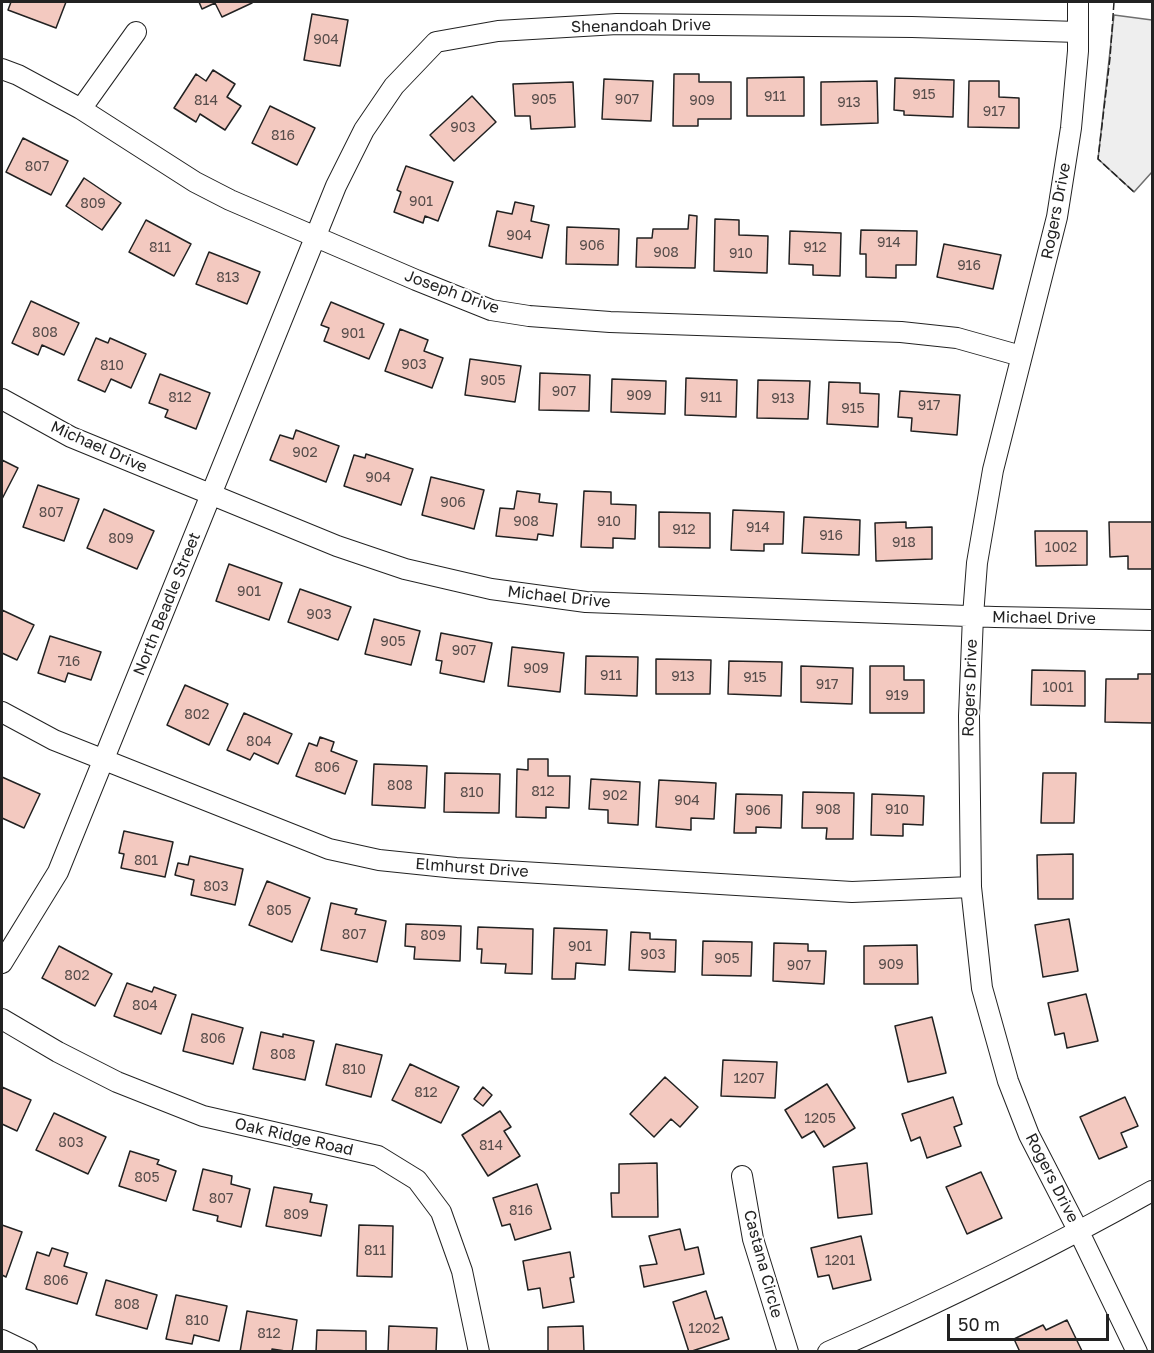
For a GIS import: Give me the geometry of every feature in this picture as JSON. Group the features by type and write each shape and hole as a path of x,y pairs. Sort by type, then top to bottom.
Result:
{"street":[{"name":"Rogers Drive","path":"1078,2 1071,128 1057,217 993,470 977,563 969,727 970,887 982,988 1008,1081 1029,1135 1137,1352"},
{"name":"Shenandoah Drive","path":"315,237 336,186 364,130 394,86 436,42 498,31 617,24 912,27 1078,32"},
{"path":"81,109 136,32"},
{"name":"Joseph Drive","path":"2,69 18,75 81,109 195,182 230,200 491,310 529,316 610,322 901,332 957,338 1021,356"},
{"name":"North Beadle Street","path":"2,963 58,872 315,237"},
{"name":"Michael Drive","path":"2,399 71,437 338,546 394,565 491,589 586,602 1152,620"},
{"name":"Elmhurst Drive","path":"2,712 54,740 329,849 379,860 456,868 852,892 970,887"},
{"name":"Oak Ridge Road","path":"2,1019 58,1052 117,1082 203,1116 378,1156 417,1180 441,1212 462,1271 479,1352"},
{"name":"Castana Circle","path":"742,1176 753,1239 788,1352"},
{"path":"828,1352 899,1321 1079,1232 1152,1191"},
{"path":"2,1340 27,1352"}],"shaded area":[{"path":"1114,15 1152,20 1152,172 1134,192 1098,159"}],"building":[{"path":"11,2 66,2 56,28 8,10"},
{"path":"199,2 252,3 222,17 215,3 202,9"},
{"path":"312,14 348,20 340,66 304,60"},
{"path":"213,70 235,84 227,97 241,106 225,130 200,114 196,122 174,108 196,74 206,81"},
{"path":"674,74 699,74 699,82 731,82 731,119 698,119 698,126 673,126"},
{"path":"804,77 804,116 747,116 747,78"},
{"path":"895,78 954,80 953,117 904,115 904,111 894,110"},
{"path":"604,79 653,81 651,121 602,119"},
{"path":"877,81 878,123 821,125 821,82"},
{"path":"969,81 999,81 999,97 1019,98 1019,128 968,127"},
{"path":"573,82 575,127 531,129 530,116 515,116 513,84"},
{"path":"472,96 496,122 454,161 430,135"},
{"path":"270,106 315,128 297,165 252,143"},
{"path":"23,138 68,161 51,195 6,172"},
{"path":"406,166 453,182 438,221 425,216 423,223 394,212 401,192 397,190"},
{"path":"84,178 121,203 102,230 66,206"},
{"path":"515,202 534,206 531,221 549,225 542,258 489,246 497,211 512,214"},
{"path":"689,215 697,216 695,268 636,267 637,238 652,238 653,229 688,229"},
{"path":"715,219 739,220 739,235 768,236 767,273 714,271"},
{"path":"146,220 191,244 174,276 129,252"},
{"path":"567,227 619,229 618,265 566,264"},
{"path":"861,230 917,231 916,265 896,265 896,278 866,277 866,254 860,254"},
{"path":"790,231 841,233 840,276 813,275 813,265 789,264"},
{"path":"944,244 1001,255 993,289 937,277"},
{"path":"209,252 260,272 247,304 196,284"},
{"path":"31,301 79,323 64,355 42,345 38,355 12,343"},
{"path":"331,302 384,324 369,359 324,341 329,328 321,325"},
{"path":"400,329 428,340 424,351 443,358 432,388 385,371"},
{"path":"96,338 108,343 110,338 146,354 131,388 111,379 105,392 78,380"},
{"path":"470,359 521,366 515,402 465,395"},
{"path":"540,373 590,375 589,411 539,410"},
{"path":"160,374 210,393 196,429 165,417 168,410 149,403"},
{"path":"686,378 737,380 736,417 685,415"},
{"path":"612,379 666,381 665,414 611,412"},
{"path":"758,380 810,381 808,419 757,418"},
{"path":"829,382 860,383 860,393 879,394 878,427 827,424"},
{"path":"900,391 960,395 957,435 911,431 912,418 898,417"},
{"path":"296,430 339,446 326,482 270,460 280,435 293,439"},
{"path":"366,454 413,469 401,505 344,486 354,455 365,458"},
{"path":"2,460 18,468 2,499"},
{"path":"431,477 484,490 474,529 422,515"},
{"path":"38,485 79,499 64,541 23,527"},
{"path":"517,491 540,494 539,502 557,504 553,536 538,534 537,540 496,536 500,508 514,509"},
{"path":"584,491 611,492 611,504 636,505 635,539 613,538 613,548 581,547"},
{"path":"104,509 154,531 137,569 87,548"},
{"path":"733,510 784,512 783,544 764,544 764,551 731,550"},
{"path":"659,512 710,513 710,548 659,547"},
{"path":"804,517 860,520 859,555 802,553"},
{"path":"906,522 906,528 932,527 932,559 876,561 875,523"},
{"path":"1109,522 1152,522 1152,569 1128,569 1128,556 1110,557"},
{"path":"1035,531 1087,531 1087,565 1036,566"},
{"path":"229,564 282,583 269,620 216,601"},
{"path":"300,589 351,607 338,640 288,622"},
{"path":"2,610 34,625 17,660 2,653"},
{"path":"374,619 420,631 411,665 365,654"},
{"path":"441,633 492,643 484,682 440,673 442,661 436,660"},
{"path":"50,636 101,652 91,680 68,673 65,682 38,673"},
{"path":"512,647 564,653 560,692 508,686"},
{"path":"586,656 638,657 637,696 585,694"},
{"path":"656,659 711,660 710,694 656,694"},
{"path":"729,661 782,662 781,696 728,694"},
{"path":"801,666 853,668 852,704 801,702"},
{"path":"870,666 904,666 904,680 924,680 924,713 870,713"},
{"path":"1032,670 1085,671 1085,706 1031,705"},
{"path":"1138,674 1152,674 1152,723 1105,722 1106,679 1138,679"},
{"path":"185,685 228,704 209,745 167,725"},
{"path":"244,713 292,734 278,764 254,753 250,760 227,750"},
{"path":"320,737 334,742 331,751 357,761 345,794 296,776 309,743 317,746"},
{"path":"528,759 548,759 548,776 570,776 569,808 546,807 546,818 516,817 517,769 528,770"},
{"path":"374,764 427,766 425,808 372,805"},
{"path":"445,773 500,774 499,813 444,812"},
{"path":"1043,773 1076,773 1074,823 1041,823"},
{"path":"2,777 40,794 24,828 2,818"},
{"path":"591,779 640,782 638,825 608,823 608,810 589,809"},
{"path":"659,780 716,783 714,819 691,818 691,830 656,827"},
{"path":"803,792 854,793 853,839 826,839 827,828 802,828"},
{"path":"736,794 782,795 781,828 756,827 756,833 734,833"},
{"path":"872,794 924,796 923,825 903,824 903,836 871,835"},
{"path":"124,831 173,842 165,877 121,868 124,854 119,853"},
{"path":"1073,854 1073,899 1038,899 1037,855"},
{"path":"190,856 243,869 235,905 191,895 194,880 175,875 178,863 188,865"},
{"path":"267,881 310,898 292,942 249,925"},
{"path":"331,903 357,909 355,914 386,921 377,962 321,950"},
{"path":"1069,919 1078,971 1043,977 1035,925"},
{"path":"406,924 461,926 460,961 414,959 415,947 405,946"},
{"path":"478,927 533,929 532,974 505,973 506,964 481,963 482,949 477,949"},
{"path":"554,928 607,930 605,965 576,963 575,979 552,979"},
{"path":"631,932 650,933 650,939 676,940 675,972 629,970"},
{"path":"703,941 752,942 751,976 702,975"},
{"path":"774,943 808,944 808,951 826,951 824,984 773,981"},
{"path":"917,945 918,984 864,984 864,946"},
{"path":"59,946 112,974 95,1006 42,978"},
{"path":"127,983 152,992 154,987 176,995 161,1034 114,1016"},
{"path":"1086,994 1098,1041 1067,1048 1064,1033 1055,1035 1048,1003"},
{"path":"192,1014 243,1028 233,1064 183,1051"},
{"path":"932,1017 946,1073 908,1082 895,1026"},
{"path":"261,1032 314,1041 305,1080 253,1069"},
{"path":"336,1044 382,1055 371,1097 326,1085"},
{"path":"723,1060 777,1062 775,1098 721,1096"},
{"path":"410,1064 459,1087 441,1123 392,1100"},
{"path":"665,1077 698,1107 680,1127 671,1119 654,1137 630,1114"},
{"path":"827,1084 855,1128 824,1147 814,1131 802,1138 785,1110"},
{"path":"2,1087 31,1100 17,1131 2,1124"},
{"path":"483,1087 492,1095 483,1106 474,1099"},
{"path":"953,1097 962,1124 954,1127 961,1146 927,1158 920,1137 911,1141 902,1114"},
{"path":"1125,1097 1138,1126 1121,1133 1127,1147 1099,1159 1080,1117"},
{"path":"500,1111 511,1127 504,1131 520,1156 488,1176 462,1135"},
{"path":"54,1113 106,1137 88,1174 36,1150"},
{"path":"130,1151 159,1160 157,1164 176,1171 166,1201 119,1186"},
{"path":"657,1163 658,1217 612,1217 611,1193 619,1193 619,1164"},
{"path":"867,1163 872,1214 838,1218 833,1167"},
{"path":"203,1169 232,1176 231,1184 250,1189 241,1227 217,1221 218,1216 193,1210"},
{"path":"981,1172 1002,1218 967,1234 946,1187"},
{"path":"537,1184 551,1229 515,1240 510,1224 502,1226 493,1198"},
{"path":"274,1187 312,1194 310,1202 327,1205 321,1236 266,1226"},
{"path":"2,1225 22,1232 6,1277 2,1275"},
{"path":"359,1225 393,1226 392,1277 357,1276"},
{"path":"680,1229 685,1250 698,1247 704,1274 644,1287 640,1266 657,1264 649,1236"},
{"path":"861,1236 871,1280 833,1289 829,1275 818,1277 811,1248"},
{"path":"52,1248 68,1253 64,1266 87,1273 77,1304 26,1289 37,1252 49,1256"},
{"path":"570,1252 574,1277 570,1278 574,1302 543,1308 540,1288 528,1290 523,1261"},
{"path":"106,1280 157,1295 147,1329 96,1315"},
{"path":"706,1291 715,1319 722,1317 729,1339 689,1352 673,1302"},
{"path":"176,1295 227,1306 219,1341 194,1335 192,1344 166,1339"},
{"path":"247,1311 297,1320 292,1352 272,1349 272,1352 240,1352"},
{"path":"1067,1320 1082,1351 1020,1352 1014,1339 1043,1325 1046,1330"},
{"path":"389,1326 437,1328 436,1352 388,1352"},
{"path":"583,1326 584,1352 548,1352 548,1327"},
{"path":"317,1330 366,1331 366,1352 316,1352"}],"fence":[{"path":"1114,2 1098,159 1134,192"}]}
